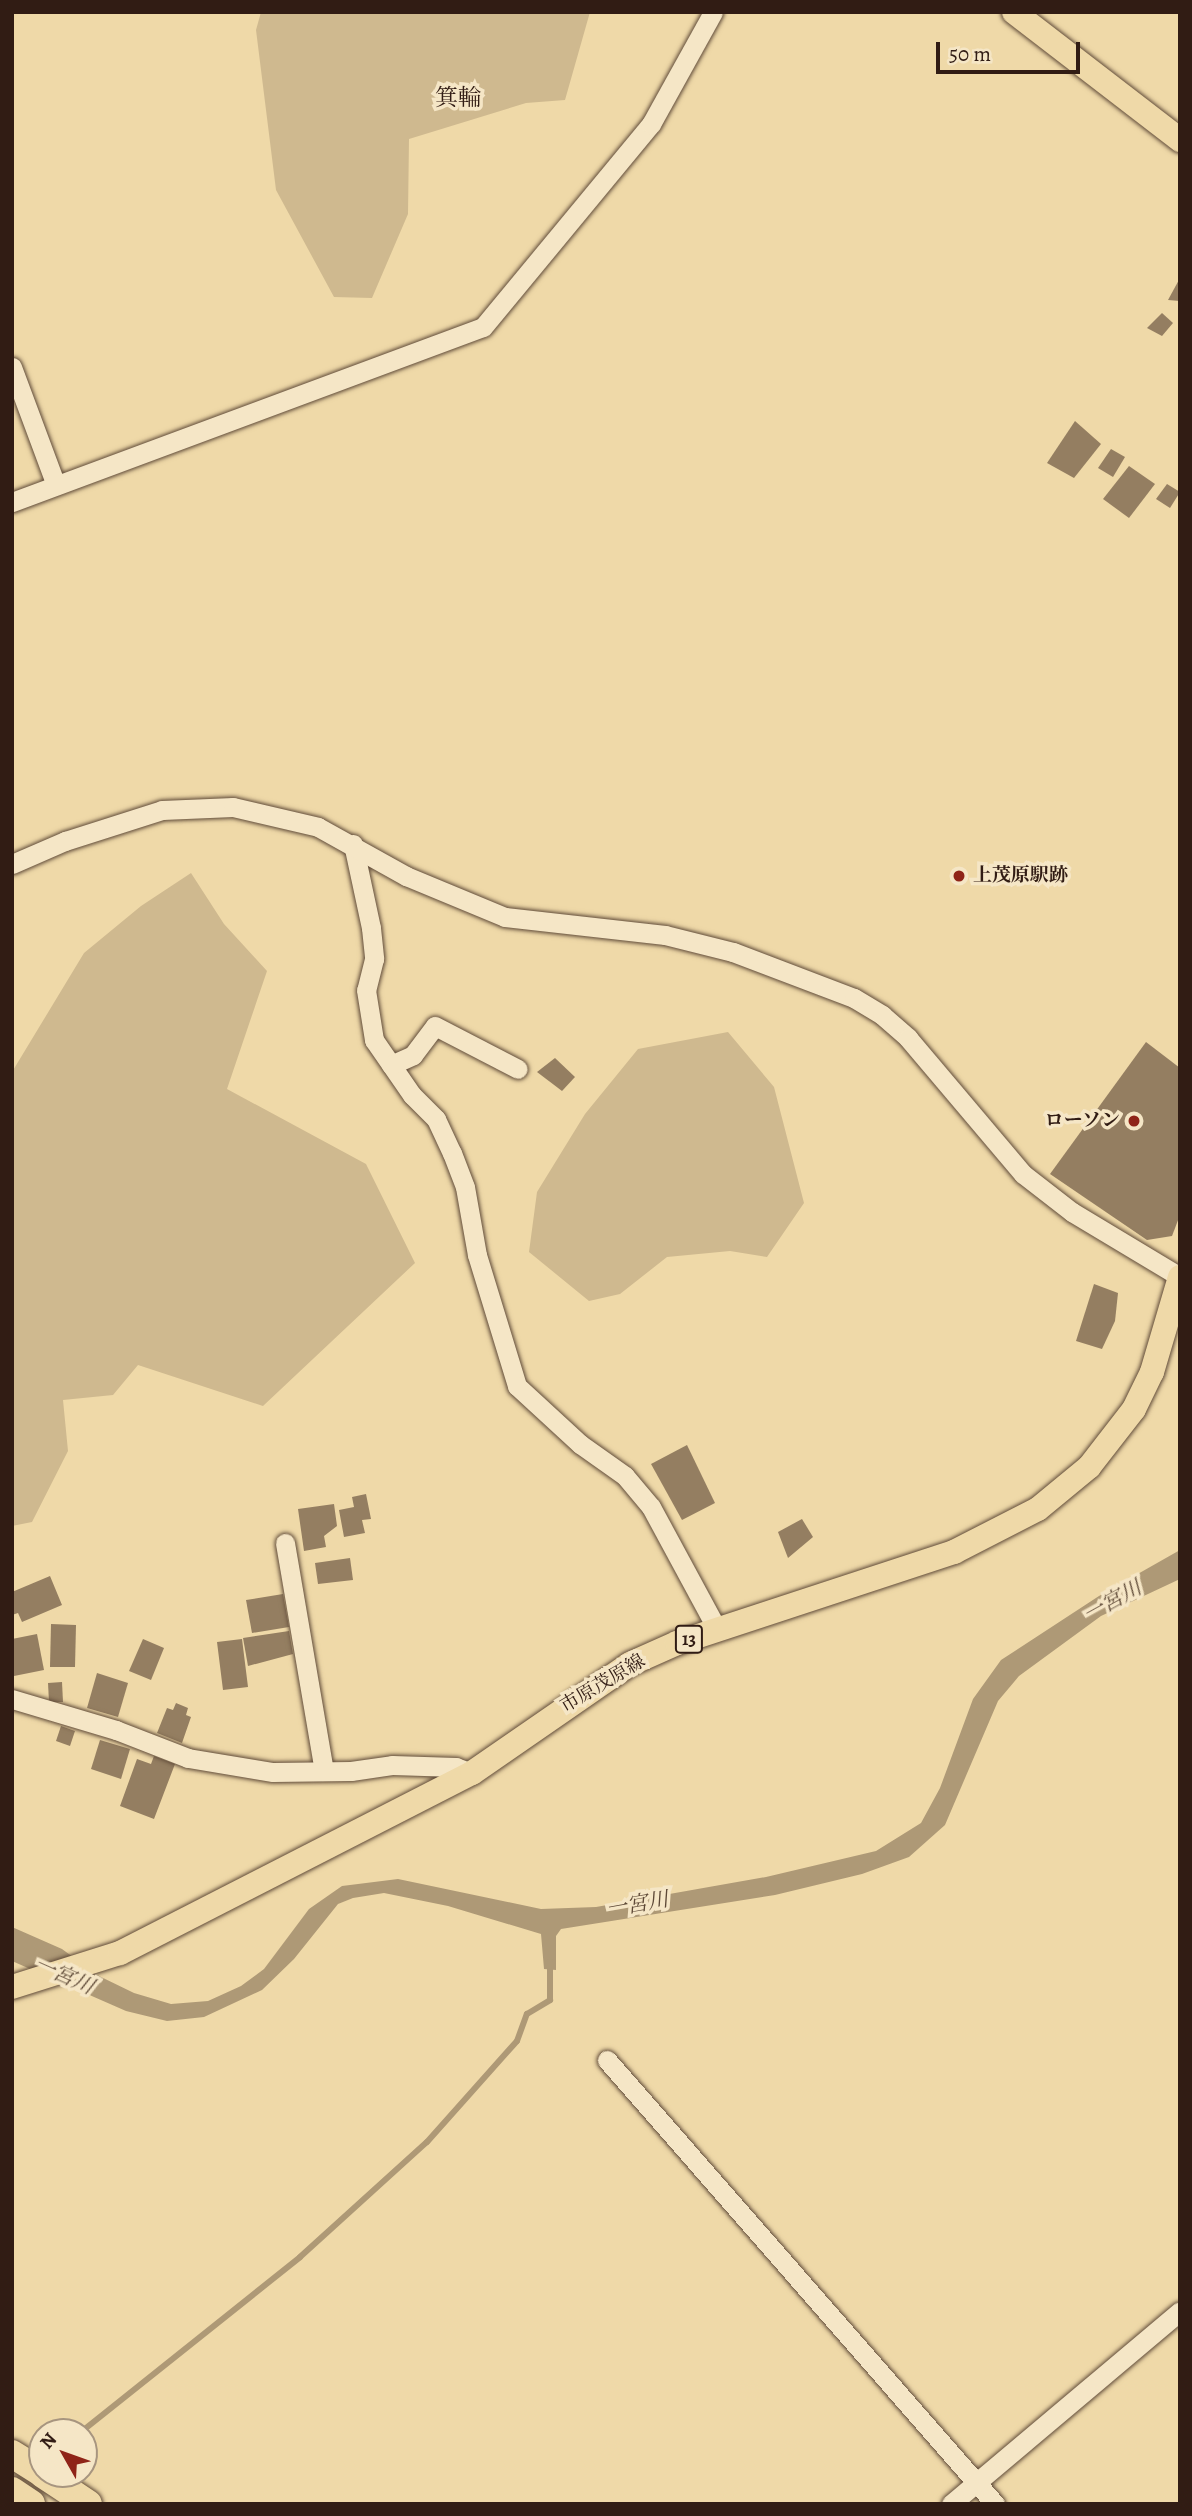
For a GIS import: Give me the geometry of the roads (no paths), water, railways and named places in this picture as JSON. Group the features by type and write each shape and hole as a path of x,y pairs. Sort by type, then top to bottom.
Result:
{"highway":[{"path":"12,2454 28,2464"},
{"path":"64,2488 88,2504"},
{"path":"12,2491 31,2504"}],"main road":[{"path":"1014,12 1180,140"},
{"name":"市原茂原線","path":"12,1987 120,1953 472,1773 630,1664 718,1629 954,1552 1038,1509 1089,1466 1134,1409 1152,1372 1180,1277"}],"street":[{"path":"12,502 483,327 651,124 713,12"},
{"path":"12,367 56,485"},
{"path":"12,864 65,841 162,810 233,807 318,827 353,844 406,876 493,913 676,938 733,952 854,998 908,1038 1023,1174 1072,1212 1180,1277"},
{"path":"353,844 374,959 366,990 367,1016 374,1040 391,1066 436,1119 452,1153 465,1187 477,1255 517,1386 560,1427 625,1476 651,1507 718,1629"},
{"path":"391,1066 414,1055 435,1026 518,1069"},
{"path":"285,1543 324,1772"},
{"path":"13,1696 188,1758 273,1772 324,1772 393,1765 456,1767 472,1773"},
{"path":"607,2060 995,2504"},
{"path":"951,2504 1180,2311"}],"water":[{"name":"一宮川","path":"1180,1550 1180,1579 1101,1616 1019,1676 998,1701 945,1825 909,1857 862,1874 775,1895 561,1929 556,1936 556,1970 544,1969 541,1934 448,1906 384,1893 353,1898 338,1904 294,1959 262,1990 204,2017 167,2021 126,2011 12,1961 12,1927 62,1949 99,1976 134,1993 171,2004 208,2001 241,1986 264,1969 309,1909 342,1886 398,1879 541,1909 596,1907 766,1877 876,1851 921,1823 940,1788 973,1699 1001,1660 1099,1596"}],"waterway":[{"path":"98,2418 300,2257 427,2142 517,2041 527,2014 550,2000 550,1962"}],"place":[{"name":"上茂原駅跡","path":"959,876"},
{"name":"ローソン","path":"1134,1121"}],"district":[{"name":"箕輪","path":"458,98"}]}
